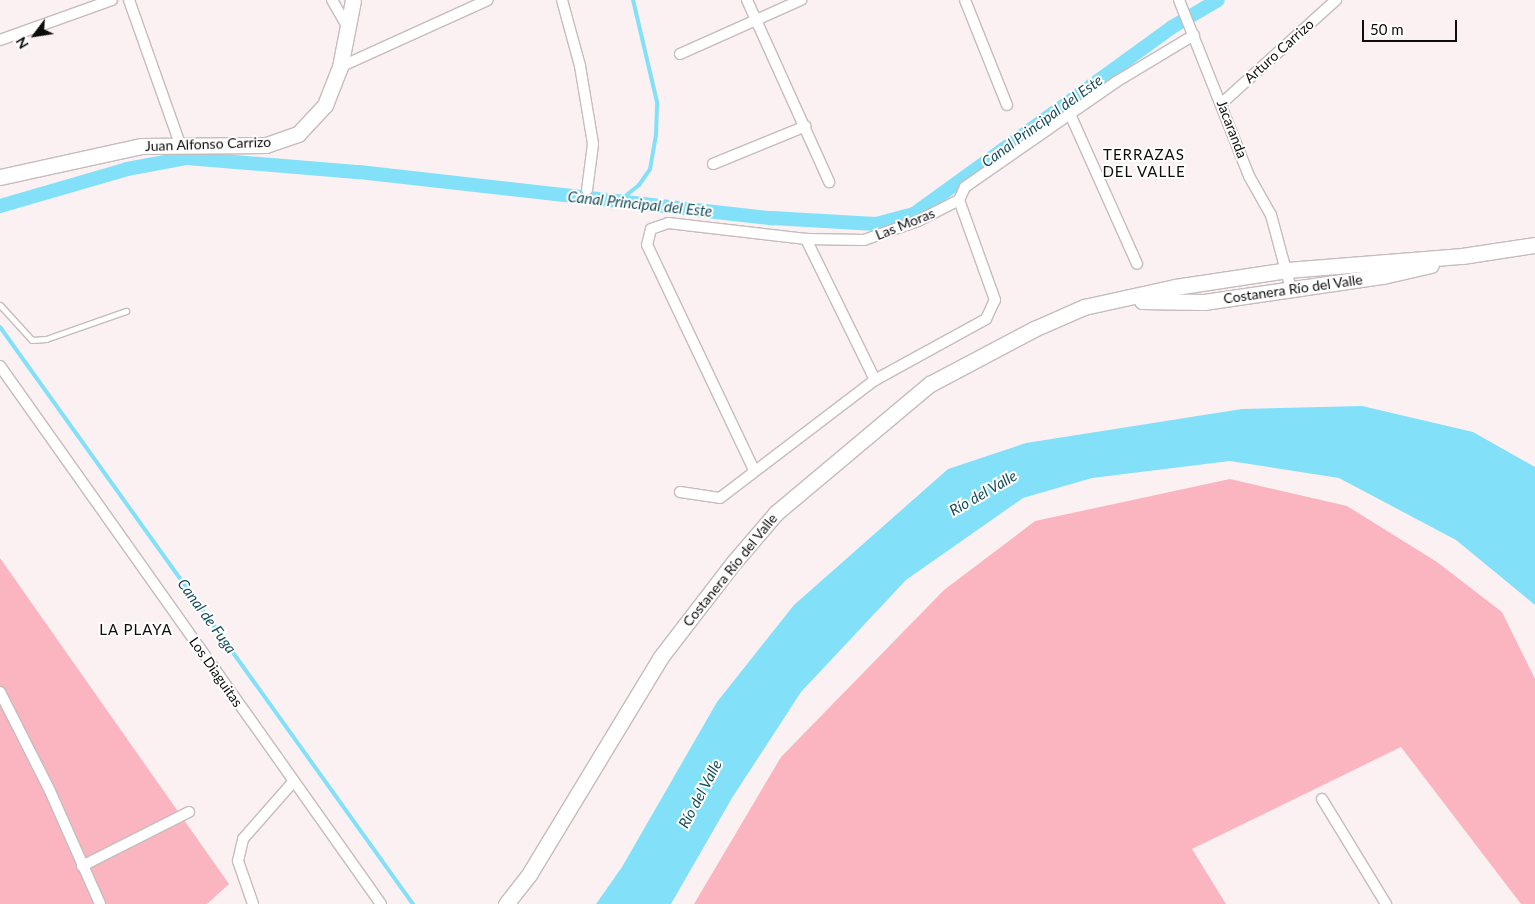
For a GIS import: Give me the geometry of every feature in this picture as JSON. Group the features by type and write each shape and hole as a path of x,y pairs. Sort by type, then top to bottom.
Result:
{"main road":[{"name":"Juan Alfonso Carrizo","path":"0,177 141,146 180,144 266,145 282,141 312,122 325,105 340,67 354,0"},
{"name":"Costanera Río del Valle","path":"506,904 530,873 660,658 776,513 930,384 1068,314 1175,287 1287,270 1462,256 1535,245"},
{"name":"Costanera Río del Valle","path":"1121,301 1204,302 1383,276 1462,256"},
{"name":"Costanera Río del Valle","path":"520,904 530,873"}],"street":[{"path":"0,40 112,0"},
{"path":"129,0 180,144"},
{"path":"332,0 348,28"},
{"path":"340,67 488,0"},
{"path":"562,0 580,66 593,144 586,190"},
{"path":"747,0 806,126 829,182"},
{"path":"680,54 801,0"},
{"path":"965,0 1007,105"},
{"name":"Arturo Carrizo","path":"1222,103 1336,0"},
{"name":"Jacaranda","path":"1180,2 1222,103 1249,176 1271,215 1291,289"},
{"name":"Las Moras","path":"754,470 647,245 651,229 668,223 806,239 864,240 918,222 959,200 965,187 1193,32"},
{"path":"1070,114 1136,264"},
{"path":"713,164 806,126"},
{"path":"680,492 720,498 754,470 875,380 986,319 995,300 959,200"},
{"path":"806,239 875,380"},
{"name":"Los Diaguitas","path":"0,366 381,904"},
{"path":"0,692 50,791 100,904"},
{"path":"253,904 238,861 243,839 293,782"},
{"path":"1322,798 1386,904"},
{"path":"82,866 189,812"}],"lane":[{"path":"0,305 32,340 46,340 126,311"}],"shaded area":[{"path":"1230,479 1347,506 1437,562 1502,612 1535,679 1535,904 1521,904 1401,747 1192,849 1226,904 694,904 781,757 944,590 1035,521"},
{"path":"0,558 229,884 207,904 0,904"}],"water":[{"name":"Río del Valle","path":"1362,406 1473,432 1535,467 1535,605 1456,540 1339,478 1230,461 1092,478 1023,498 906,580 801,692 732,798 671,904 596,904 622,867 717,702 794,605 948,469 1026,443 1242,409"}],"waterway":[{"path":"618,202 639,185 650,169 656,135 657,102 633,0"},
{"name":"Canal Principal del Este","path":"0,206 127,169 187,158 359,172 772,218 876,224 914,214 1172,27 1218,0"},
{"name":"Canal de Fuga","path":"0,327 413,904"}],"district":[{"name":"TERRAZAS DEL VALLE","path":"1144,162"},
{"name":"LA PLAYA","path":"136,630"}]}
